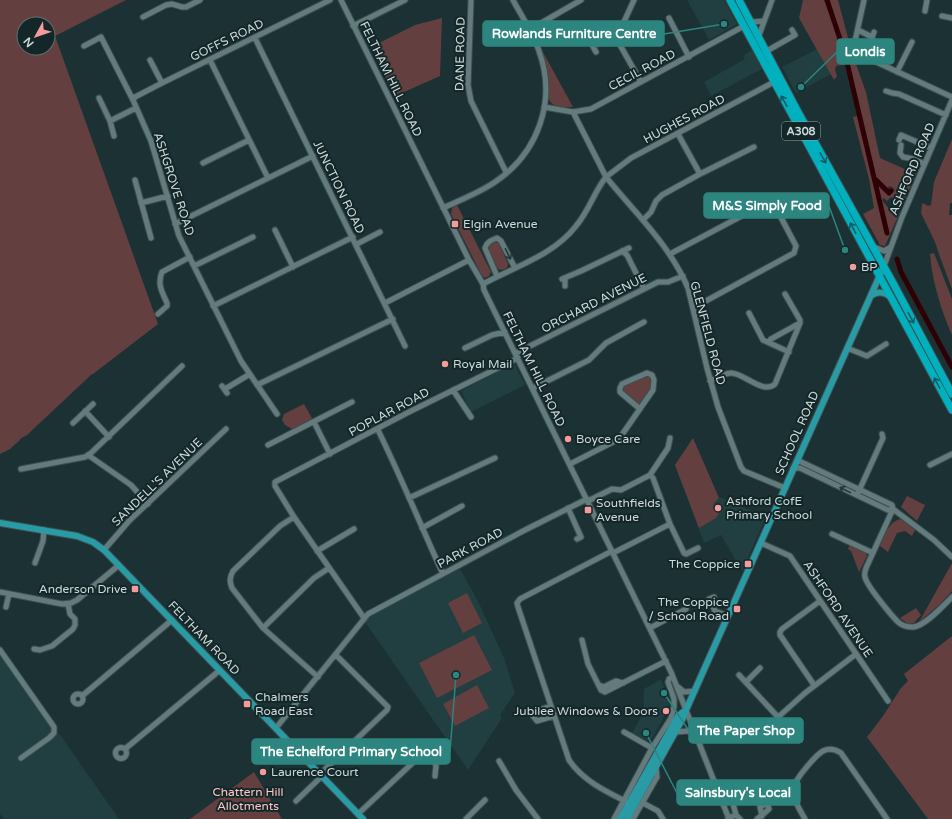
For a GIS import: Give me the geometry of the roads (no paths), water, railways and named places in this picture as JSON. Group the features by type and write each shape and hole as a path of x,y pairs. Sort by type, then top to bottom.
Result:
{"highway":[{"name":"A308","path":"730,0 952,410"},
{"name":"A308","path":"739,0 765,52 884,266 952,394"}],"main road":[{"name":"SCHOOL ROAD","path":"686,710 884,266"},
{"path":"872,295 879,292 892,298"},
{"name":"FELTHAM ROAD","path":"0,524 86,538 104,550 361,817"},
{"path":"628,819 676,732 686,710"},
{"path":"620,819 626,802 678,716 686,710"}],"street":[{"path":"143,17 166,5 172,4 182,8 200,0"},
{"name":"GOFFS ROAD","path":"133,100 135,97 162,83 330,0"},
{"name":"FELTHAM HILL ROAD","path":"341,0 443,208 469,260 483,284 674,677 729,818 738,817"},
{"path":"353,26 405,0"},
{"name":"DANE ROAD","path":"471,0 469,94 506,172"},
{"path":"443,208 495,182 516,164 526,152 540,125 544,107 545,76 539,52 529,30 512,0"},
{"path":"529,30 582,0"},
{"path":"634,0 617,37 641,82"},
{"path":"758,38 772,0"},
{"path":"864,0 856,45 860,54 952,97"},
{"path":"925,11 927,0"},
{"path":"942,16 952,18"},
{"path":"669,18 689,56"},
{"path":"749,20 753,22 764,21"},
{"name":"CECIL ROAD","path":"544,107 573,112 591,109 744,26"},
{"path":"765,52 795,35 792,30"},
{"path":"858,30 873,36"},
{"name":"ASHGROVE ROAD","path":"84,46 101,37 133,100 151,141 179,236 241,361 277,414"},
{"path":"593,46 617,37"},
{"name":"JUNCTION ROAD","path":"255,38 405,346"},
{"path":"590,41 596,52"},
{"path":"897,72 912,42"},
{"path":"150,60 162,83"},
{"path":"210,60 268,178"},
{"name":"HUGHES ROAD","path":"606,177 631,158 774,82"},
{"path":"886,91 899,94 946,115"},
{"path":"99,98 110,121 114,136"},
{"name":"ASHFORD ROAD","path":"884,266 924,164 952,100"},
{"path":"110,121 136,108"},
{"name":"GLENFIELD ROAD","path":"573,112 606,177 644,219 670,254 683,276 688,288 710,381 718,407 741,467 744,471 784,488"},
{"path":"678,134 700,174"},
{"path":"924,164 902,156 900,150 901,135 931,148"},
{"path":"203,163 249,140"},
{"path":"644,219 651,212 656,201 660,197 700,174 754,147"},
{"path":"175,224 313,156"},
{"path":"483,284 553,248 575,228 588,211 599,187 606,177"},
{"path":"135,180 151,238"},
{"path":"141,203 168,196"},
{"path":"670,254 766,203 771,203 775,206 796,246 794,253 693,308"},
{"path":"275,230 293,267"},
{"path":"356,244 380,232"},
{"path":"194,266 254,237"},
{"path":"214,306 353,237"},
{"path":"497,276 485,248 486,245 497,238 501,241 514,268"},
{"path":"873,246 884,251 891,247"},
{"path":"565,286 564,278 629,248"},
{"path":"622,251 628,254 644,289"},
{"path":"158,314 167,306 168,303 159,286 162,272 190,257"},
{"path":"385,303 469,260"},
{"name":"ORCHARD AVENUE","path":"517,356 658,282 674,281 683,276"},
{"path":"710,381 730,372 764,387 773,386 775,384 800,323 800,320 786,294"},
{"path":"750,313 763,340 789,352"},
{"path":"257,385 393,319"},
{"path":"533,388 589,360 606,343 644,322"},
{"path":"769,342 771,339 800,323"},
{"path":"465,348 492,335 505,332"},
{"path":"847,348 867,356 883,348 886,344"},
{"name":"POPLAR ROAD","path":"294,517 275,487 274,484 276,481 378,430 517,356"},
{"path":"21,469 88,455 109,437 182,366"},
{"path":"570,464 619,439 640,409 653,390 654,380 652,375 647,373 622,384 620,388 620,392 640,409"},
{"path":"225,389 250,374"},
{"path":"453,390 471,417"},
{"path":"268,445 352,402"},
{"path":"73,422 93,404"},
{"path":"343,407 346,413"},
{"path":"85,411 109,437"},
{"path":"314,422 330,454"},
{"name":"SANDELL'S AVENUE","path":"104,550 129,521 226,429"},
{"path":"378,430 443,574"},
{"path":"858,493 884,438 882,434"},
{"path":"587,500 612,489 621,490 650,475 668,448 670,438"},
{"path":"930,465 952,454"},
{"path":"88,455 131,485 148,504"},
{"path":"409,498 495,458"},
{"path":"797,460 858,493"},
{"path":"794,468 800,468 858,493 892,505 894,509 934,540 952,557"},
{"path":"650,475 653,478 670,524 684,553 686,554 698,548"},
{"name":"PARK ROAD","path":"364,618 368,614 525,530 587,500"},
{"path":"422,528 462,506"},
{"path":"568,508 581,537 577,539"},
{"path":"894,509 866,568 866,580 886,607 899,622 905,626 912,627 921,625 952,597"},
{"path":"276,728 318,677 336,655 364,618 294,517 280,526 233,571 230,577 230,583 232,588 264,628 318,677"},
{"path":"626,802 590,781 574,767 566,752 550,706 517,603 520,599 670,524"},
{"path":"317,551 354,529"},
{"path":"35,563 42,542 44,530"},
{"path":"832,534 873,553"},
{"name":"ASHFORD AVENUE","path":"760,543 790,556 888,701"},
{"path":"0,592 68,604 77,600 119,565"},
{"path":"264,628 314,578 329,568"},
{"path":"6,608 9,594"},
{"path":"714,597 709,599 715,610 728,616"},
{"path":"814,685 780,635 780,632 820,601"},
{"path":"38,651 52,646 73,629 75,619 70,614 68,604"},
{"path":"650,628 686,609"},
{"path":"82,696 172,620"},
{"path":"582,640 588,664 599,685 604,687 619,681 624,683 666,662"},
{"path":"0,650 54,727 54,733 49,738 21,758"},
{"path":"676,732 688,731 695,733 714,730 748,736 757,734 814,685 856,654"},
{"path":"296,801 387,710 388,707 336,655"},
{"path":"746,682 760,668"},
{"path":"125,749 220,670"},
{"path":"739,675 778,717"},
{"path":"614,819 626,802 652,748 671,718 674,707 674,699 668,682 669,679 674,677"},
{"path":"676,685 684,692 695,691"},
{"path":"550,706 536,711 533,716 537,720 554,716"},
{"path":"624,732 652,748"},
{"path":"805,819 795,800 794,787 797,779 817,756 828,750 836,750 841,753 887,819"},
{"path":"361,817 420,756 429,756 433,760 436,766 435,776"},
{"path":"499,761 516,790 538,819"},
{"path":"633,819 657,777 656,767"},
{"path":"736,798 732,800 738,817"},
{"path":"466,819 485,800"},
{"path":"643,803 658,811 662,819"}],"waterway":[{"path":"827,0 845,54 887,233"},
{"path":"875,179 889,193 891,191"},
{"path":"897,259 901,272 952,367"}],"place":[{"name":"Rowlands Furniture Centre","path":"724,24"},
{"name":"Londis","path":"801,87"},
{"name":"Elgin Avenue","path":"455,224"},
{"name":"M&S Simply Food","path":"845,250"},
{"name":"BP","path":"853,267"},
{"name":"Royal Mail","path":"445,364"},
{"name":"Boyce Care","path":"568,439"},
{"name":"Ashford CofE Primary School","path":"718,508"},
{"name":"Southfields Avenue","path":"588,510"},
{"name":"The Coppice","path":"748,564"},
{"name":"Anderson Drive","path":"135,589"},
{"name":"The Coppice / School Road","path":"737,609"},
{"name":"The Echelford Primary School","path":"456,675"},
{"name":"The Paper Shop","path":"664,693"},
{"name":"Chalmers Road East","path":"247,704"},
{"name":"Jubilee Windows & Doors","path":"666,711"},
{"name":"Sainsbury's Local","path":"646,733"},
{"name":"Laurence Court","path":"263,772"}],"park label":[{"name":"Chattern Hill Allotments","path":"248,799"}]}
